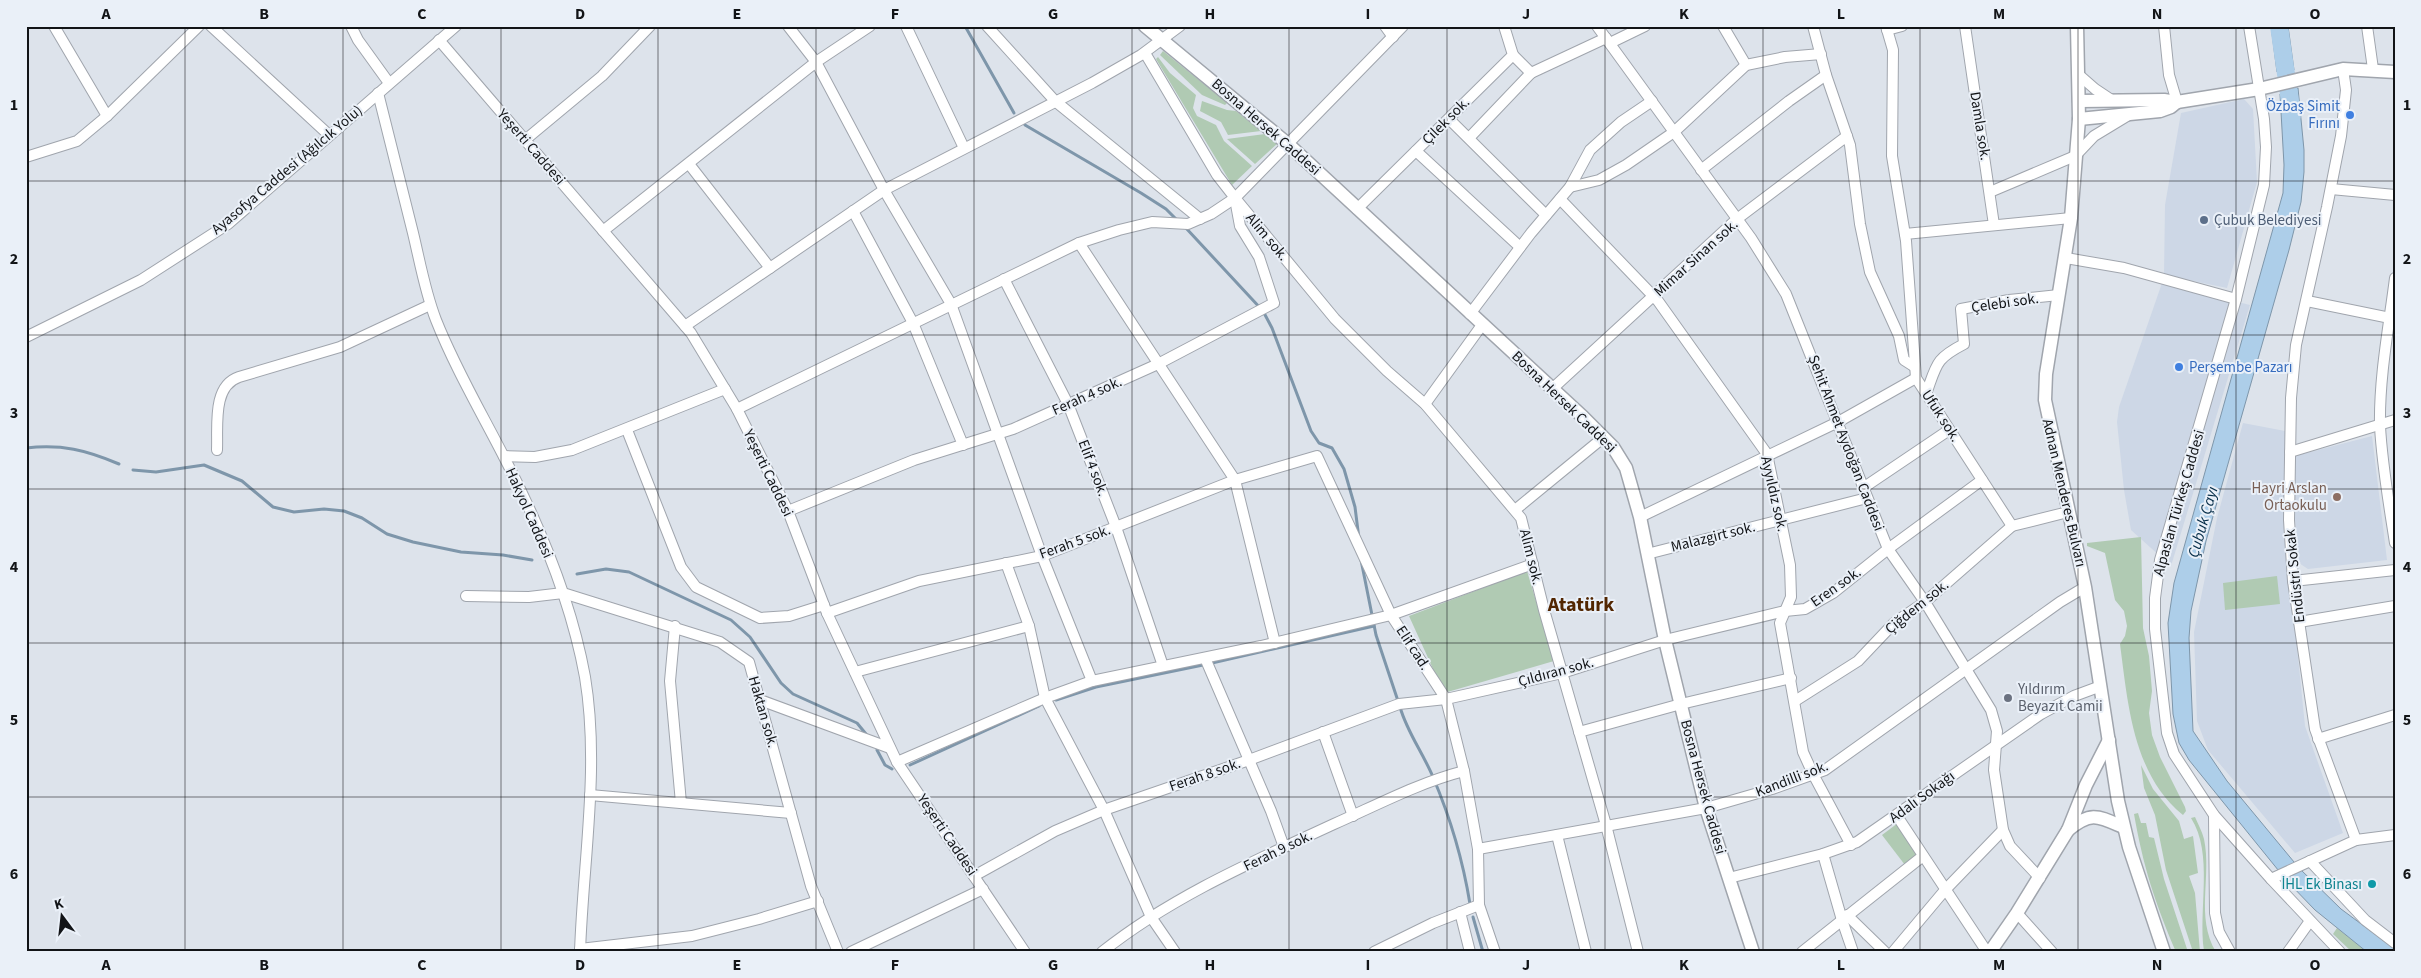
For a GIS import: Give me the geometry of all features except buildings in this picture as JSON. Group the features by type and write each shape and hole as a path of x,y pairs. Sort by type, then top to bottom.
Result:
{"main road":[{"name":"Bosna Hersek Caddesi","path":"1145,26 1289,145 1604,437 1621,457 1640,517 1666,640 1706,808 1753,952"},
{"name":"Adnan Menderes Bulvarı","path":"2077,26 2079,119 2071,218 2046,374 2045,400 2085,587 2114,784 2124,827 2164,952"},
{"path":"2079,102 2164,100 2177,102 2259,89 2343,69 2373,69 2395,72"},
{"path":"2079,119 2166,110 2177,102"},
{"path":"1989,952 2018,913 2068,830 2086,785 2109,740"},
{"path":"2068,830 2086,818 2098,816 2124,827"}],"street":[{"path":"54,26 107,116"},
{"path":"26,157 77,141 107,116 200,26"},
{"path":"211,26 328,135"},
{"path":"351,26 358,40 389,83"},
{"name":"Ayasofya Caddesi (Ağılcık Yolu)","path":"26,336 141,280 215,233 242,212 328,135 456,26"},
{"path":"525,140 602,76 650,26"},
{"path":"788,26 816,62 884,190 951,304 1042,556 1092,681"},
{"path":"603,231 816,62 870,26"},
{"path":"906,26 964,148"},
{"path":"987,26 1055,101 1200,219"},
{"path":"685,326 884,190 1055,101 1092,84 1145,53 1180,26"},
{"path":"1385,26 1393,37"},
{"path":"737,409 1079,243 1152,222 1188,224 1200,219 1235,198 1289,145 1403,26"},
{"path":"1504,26 1513,55 1531,74"},
{"name":"Şehit Ahmet Aydoğan Caddesi","path":"1597,26 1737,219 1777,279 1791,305 1888,549 1925,602 1967,670 1996,722 1994,776 2003,830 2016,854 2040,878"},
{"path":"1469,138 1531,74 1645,26"},
{"path":"1723,26 1746,65"},
{"path":"1813,26 1826,75 1847,136 1860,224 1870,272 1899,336 1904,360 1915,367"},
{"path":"1887,28 1902,26"},
{"name":"Damla sok.","path":"1965,26 1994,225"},
{"path":"2164,26 2169,75 2177,102"},
{"name":"Alpaslan Türkeş Caddesi","path":"2249,26 2266,141 2264,185 2236,299 2178,506 2166,539 2157,579 2155,598 2156,629 2167,732 2180,765 2214,815 2275,877 2310,920 2340,952"},
{"path":"2367,26 2373,69"},
{"name":"Ufuk sok.","path":"1887,28 1893,50 1892,156 1905,234 1916,378 2012,526"},
{"name":"Yeşerti Caddesi","path":"439,40 685,326 737,409 788,512 826,609 897,762 1025,952"},
{"name":"Alim sok.","path":"1145,53 1217,175 1235,198 1335,319 1387,371 1425,404 1522,518 1562,673 1606,825 1638,952"},
{"path":"1570,187 1599,180 1626,165 1674,132 1746,65 1785,57 1821,54"},
{"name":"Çilek sok.","path":"1357,209 1513,55"},
{"name":"Endüstri Sokak","path":"2343,69 2346,90 2344,115 2307,301 2296,345 2291,398 2289,520 2293,581 2315,729 2356,840"},
{"path":"1701,170 1789,101 1826,75"},
{"path":"2079,75 2094,89 2114,102"},
{"name":"Hakyol Caddesi","path":"378,93 430,305 475,403 504,456 539,532 563,593 578,645 588,702 590,795 580,950"},
{"path":"1470,314 1520,247 1570,187 1590,150 1621,122 1652,101"},
{"path":"1990,192 2075,156 2094,136 2130,115"},
{"path":"1449,119 1546,215"},
{"name":"Mimar Sinan sok.","path":"1552,389 1737,219 1847,136"},
{"path":"1416,151 1520,247"},
{"path":"689,164 770,268"},
{"path":"2330,189 2395,195"},
{"name":"Ferah 4 sok.","path":"788,512 914,460 998,434 1068,404 1158,364 1274,303 1259,257 1240,226 1235,198"},
{"name":"Ayyıldız sok.","path":"1560,198 1653,296 1767,454 1790,565 1791,596 1780,623 1804,752 1812,774 1851,845"},
{"path":"853,211 913,323 963,444"},
{"path":"1905,234 2071,218"},
{"path":"1079,243 1235,480 1275,643"},
{"path":"2066,258 2124,268 2236,299"},
{"path":"2395,278 2392,320 2382,389 2380,425 2384,476 2395,543"},
{"name":"Elif 4 sok.","path":"1004,279 1068,404 1116,526 1163,666"},
{"name":"Çelebi sok.","path":"1926,394 1937,362 1944,355 1964,344 1961,309 2010,300 2059,295"},
{"path":"2307,301 2392,320"},
{"path":"217,450 220,393 228,382 239,376 340,347 430,305"},
{"path":"1425,404 1482,324"},
{"path":"1640,517 1767,454 1838,422 1916,378"},
{"path":"504,456 535,457 559,454 627,430 678,407 725,389"},
{"path":"2290,452 2395,420"},
{"name":"Ferah 5 sok.","path":"627,430 681,568 696,587 760,618 789,616 826,609 919,581 1042,556 1235,480 1318,456"},
{"name":"Malazgirt sok.","path":"1647,554 1781,520 1865,493 1950,430"},
{"path":"1515,510 1604,437"},
{"name":"Elif cad.","path":"1318,456 1391,615 1446,699 1464,771 1478,849 1479,905"},
{"name":"Eren sok.","path":"1666,640 1785,611 1805,609 1833,593 1888,549 1982,480"},
{"path":"2012,526 2068,512"},
{"name":"Çiğdem sok.","path":"1795,701 1858,661 1894,623 1925,602 2012,526"},
{"path":"1006,563 1029,626 1045,698 1104,810 1151,917 1175,952"},
{"path":"897,762 1045,698 1092,681 1275,643 1391,615 1533,564"},
{"path":"2293,581 2395,570"},
{"name":"Kandilli sok.","path":"1478,849 1706,808 1825,770 2060,602 2085,587"},
{"path":"466,596 529,597 563,593"},
{"name":"Haktan sok.","path":"563,593 675,626 720,642 749,662 791,813 818,901 838,952"},
{"path":"2299,622 2395,606"},
{"path":"675,626 670,681 681,803"},
{"path":"855,672 1029,626"},
{"name":"Çıldıran sok.","path":"1446,699 1562,673 1666,640"},
{"path":"1205,658 1284,847"},
{"path":"1579,732 1681,704 1791,678"},
{"name":"Adalı Sokağı","path":"1729,878 1851,845 1896,816 1996,744 2053,707 2101,686"},
{"name":"Ferah 8 sok.","path":"974,876 1054,830 1104,810 1249,760 1399,704 1446,699"},
{"path":"760,700 890,748"},
{"path":"2318,739 2395,716"},
{"path":"1323,732 1353,816"},
{"name":"Ferah 9 sok.","path":"1102,952 1167,906 1284,847 1434,779 1464,771"},
{"path":"590,795 791,813"},
{"path":"2214,815 2215,913 2219,932 2230,952"},
{"path":"1896,816 1989,952"},
{"path":"1893,952 1945,890 2003,830"},
{"path":"1557,835 1586,952"},
{"path":"2275,877 2356,840 2395,835"},
{"path":"1823,854 1845,918 1853,952"},
{"path":"1802,952 1923,856"},
{"path":"2310,861 2365,920 2395,943"},
{"path":"851,952 983,889"},
{"path":"580,950 692,936 759,919 818,901"},
{"path":"1374,952 1433,923 1479,905 1495,952"},
{"path":"1460,912 1470,952"},
{"path":"2018,913 2052,952"},
{"path":"1845,918 1885,952"},
{"path":"2288,952 2310,920"}],"shaded area":[{"path":"2244,99 2253,109 2257,182 2227,288 2164,275 2165,205 2181,113"},
{"path":"2162,283 2250,305 2171,566 2131,530 2124,490 2117,422 2119,407"},
{"path":"2243,423 2285,431 2285,529 2305,726 2343,833 2295,853 2208,750 2197,721 2194,632 2217,518"},
{"name":"Hayri Arslan Ortaokulu","path":"2372,436 2387,560 2308,569 2299,563 2294,507 2295,456"}],"green space":[{"path":"1163,51 1227,103 1225,105 1202,95 1160,55"},
{"path":"1158,57 1170,73 1196,95 1193,108 1197,116 1216,125 1224,141 1252,166 1232,185 1156,59"},
{"path":"1202,101 1227,110 1236,111 1261,131 1228,135 1221,122 1200,111"},
{"path":"1265,134 1277,144 1255,164 1227,139"},
{"path":"2141,537 2143,628 2149,656 2152,691 2149,713 2152,735 2160,757 2185,807 2186,811 2183,815 2166,799 2153,780 2143,759 2130,714 2120,644 2125,636 2127,626 2124,611 2115,600 2105,553 2087,546 2087,543"},
{"path":"1527,571 1554,661 1444,693 1409,616"},
{"path":"2277,576 2280,604 2225,610 2223,583"},
{"path":"2141,765 2153,789 2179,821 2184,839 2193,836 2198,873 2189,876 2195,893 2200,952 2193,952 2166,870 2155,815 2144,788"},
{"path":"2138,813 2141,823 2146,823 2149,837 2154,838 2164,879 2188,952 2176,952 2156,901 2146,868 2134,814"},
{"path":"2195,817 2204,839 2206,853 2206,925 2216,952 2204,951 2204,865 2198,832 2191,818"},
{"path":"1898,823 1917,855 1905,865 1882,835"},
{"path":"2337,928 2367,952 2352,952 2333,934"}],"water":[{"path":"2271,26 2288,26 2294,70 2277,72"},
{"path":"2298,88 2304,150 2301,202 2206,541 2191,611 2189,638 2193,731 2227,781 2299,868 2341,909 2395,949 2395,952 2367,952 2315,910 2287,881 2189,760 2179,743 2173,714 2168,623 2174,583 2283,193 2284,165 2280,94"}],"waterway":[{"path":"965,26 1014,113"},
{"name":"Çubuk Çayı","path":"2279,26 2292,115"},
{"path":"1025,125 1141,193 1166,209 1178,221"},
{"path":"1185,227 1263,311 1272,328 1311,431 1319,443 1332,448 1344,469 1355,507 1359,539"},
{"path":"26,448 51,447 74,449 119,464"},
{"path":"133,470 156,472 204,465 242,481 273,507 294,512 324,509 344,511 362,518 387,534 413,542 461,552 503,555 532,560"},
{"path":"1361,560 1376,635 1398,701"},
{"path":"577,574 606,569 629,572 731,620 750,637 781,683 793,694 857,723 866,734"},
{"path":"1212,663 1374,626"},
{"path":"1056,700 1096,687 1203,665"},
{"path":"910,765 1039,706"},
{"path":"1400,707 1425,759 1445,808 1460,855 1470,904"},
{"path":"877,750 885,765 892,769"},
{"path":"1473,917 1483,952"}],"place":[{"name":"Özbaş Simit Fırını","path":"2350,115"},
{"name":"Çubuk Belediyesi","path":"2204,220"},
{"name":"Perşembe Pazarı","path":"2179,367"},
{"name":"Hayri Arslan Ortaokulu","path":"2337,497"},
{"name":"Yıldırım Beyazıt Camii","path":"2008,698"},
{"name":"İHL Ek Binası","path":"2372,884"}],"district":[{"name":"Atatürk","path":"1581,605"}]}
